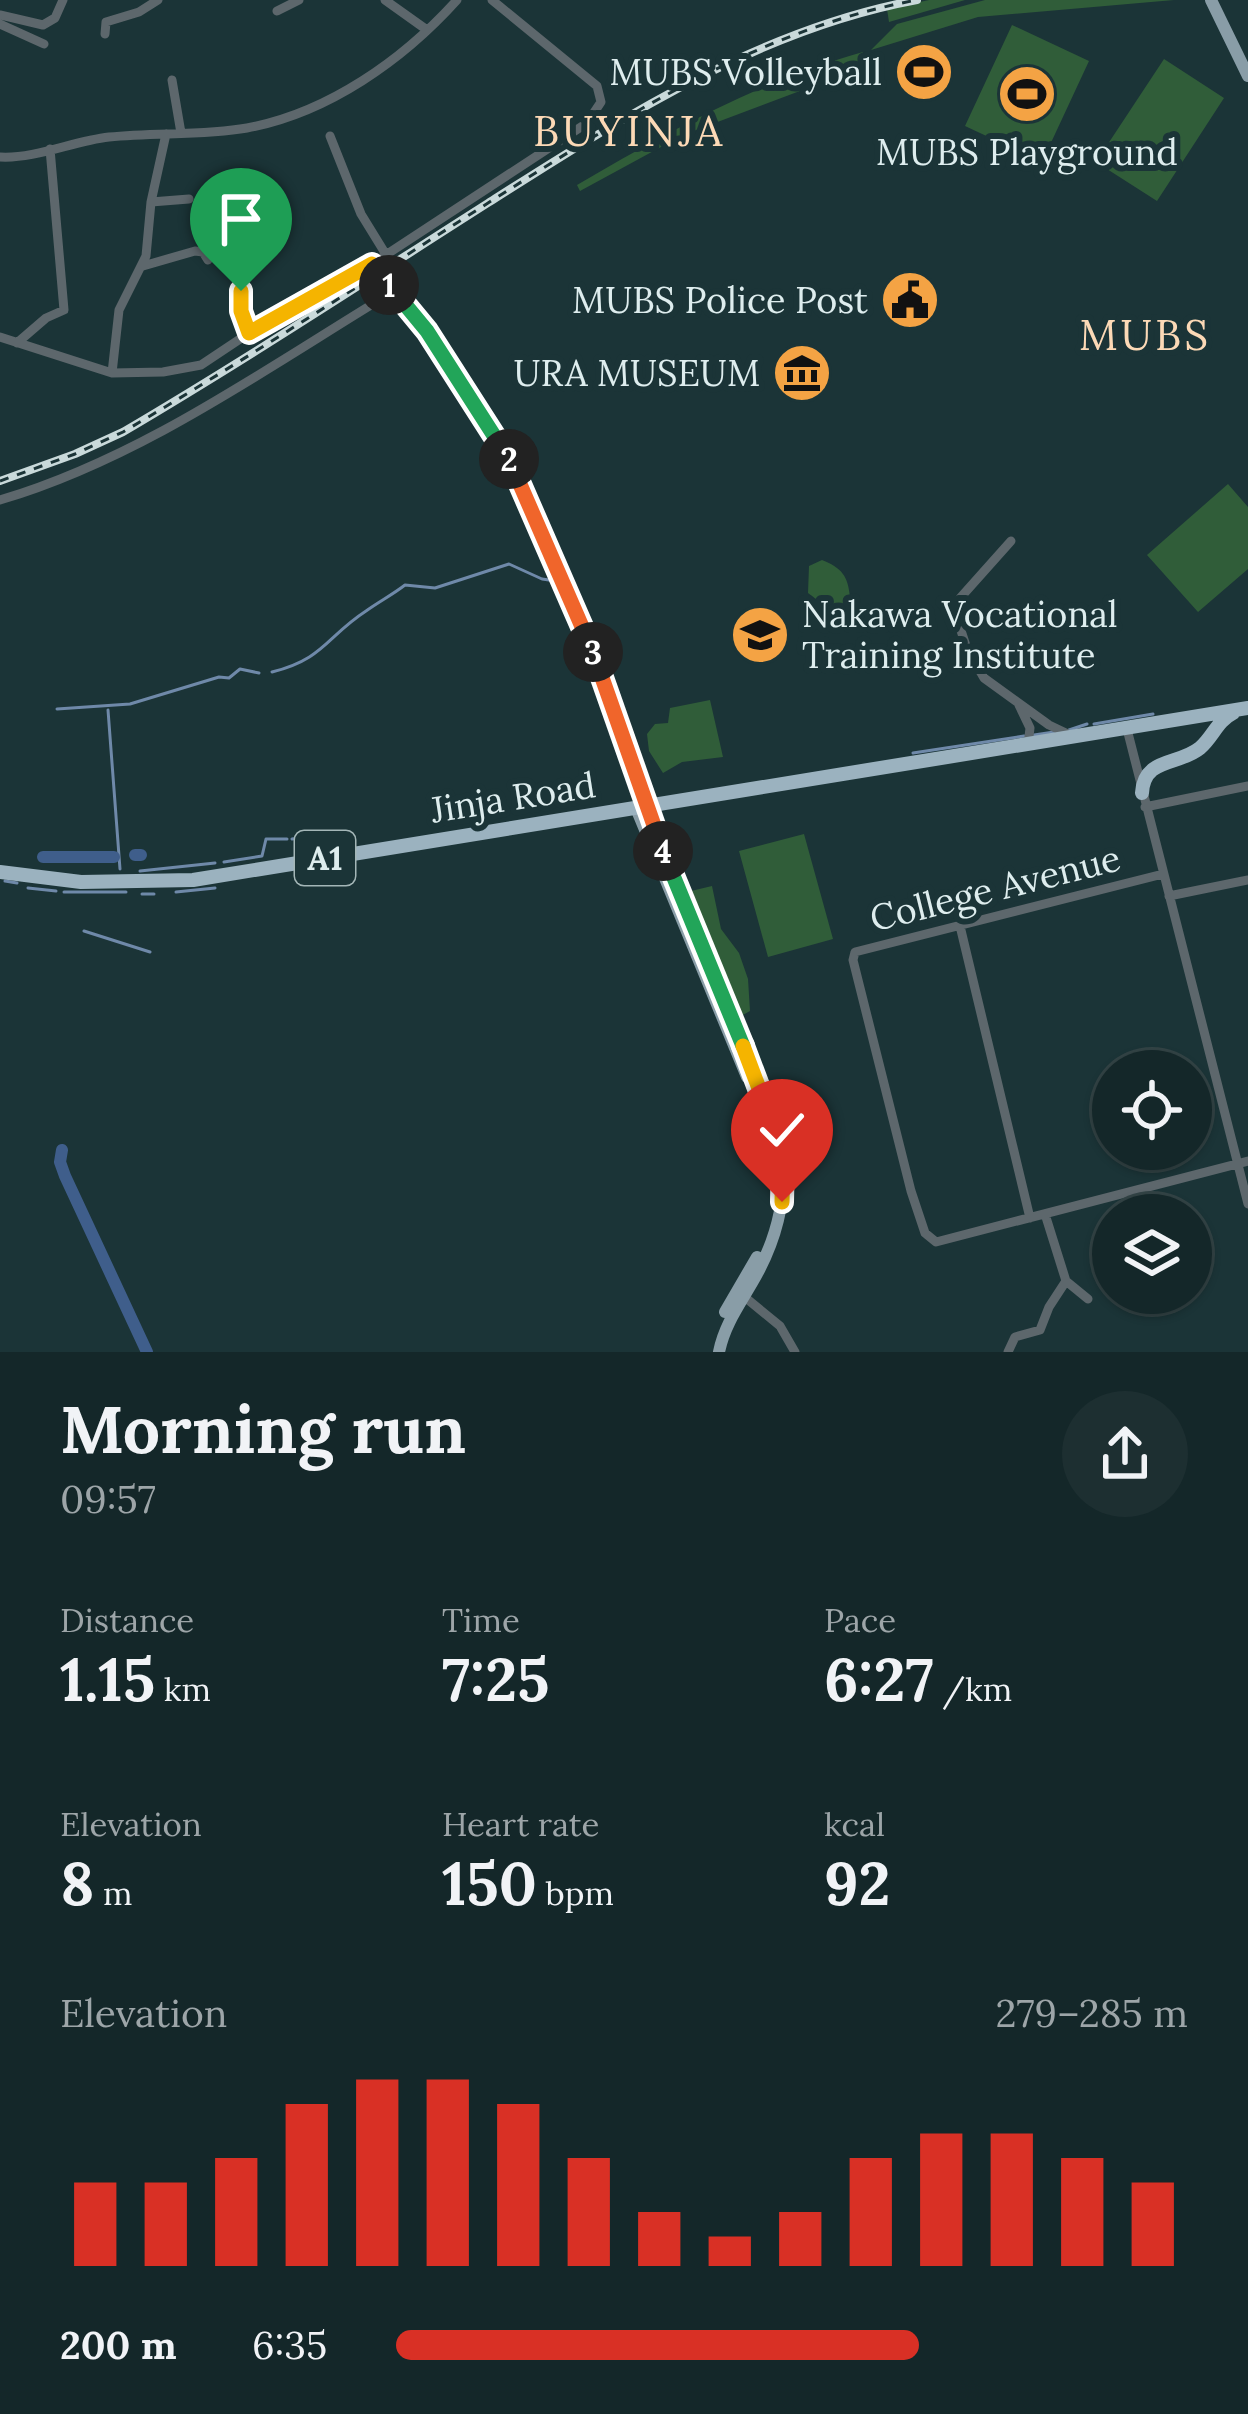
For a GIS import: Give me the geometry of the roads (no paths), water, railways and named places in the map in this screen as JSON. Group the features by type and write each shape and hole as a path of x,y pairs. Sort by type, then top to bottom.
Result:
{"highway":[{"name":"Jinja Road","path":"0,872 81,882 177,882 1243,709"},
{"path":"1143,800 1143,782 1151,769 1198,750 1221,719 1243,709"}],"main road":[{"path":"1211,0 1248,76"},
{"path":"642,807 783,1152 780,1218 771,1246 715,1330 715,1352"}],"street":[{"path":"0,20 43,25 55,18 63,0"},
{"path":"105,28 158,0"},
{"path":"277,11 299,0"},
{"path":"385,0 427,30"},
{"path":"0,157 96,139 244,129 302,115 334,98 427,30 457,0"},
{"path":"0,337 112,373 164,372 201,365 372,264 587,123 601,102 595,83 492,0"},
{"path":"0,20 44,44"},
{"path":"172,80 182,133"},
{"path":"112,373 118,310 143,266 166,134"},
{"path":"330,136 362,214 385,253"},
{"path":"17,343 46,318 64,310 50,149"},
{"path":"151,202 189,199"},
{"path":"217,228 241,284 241,311 249,333"},
{"path":"143,266 195,251 203,252 208,260"},
{"path":"372,264 470,394 531,503 606,682 642,807"},
{"path":"0,500 80,474 288,358 394,291"},
{"path":"1011,541 953,605 960,633 980,672 1074,737"},
{"path":"1016,700 1028,716 1028,745"},
{"path":"1127,729 1162,874 1243,1163 1248,1204"},
{"path":"1143,800 1248,785"},
{"name":"College Avenue","path":"1030,1218 936,1242 928,1237 911,1191 855,952 1162,874"},
{"path":"1169,896 1248,880"},
{"path":"960,926 1030,1218 1243,1163"},
{"path":"1045,1214 1066,1281 1088,1299"},
{"path":"1008,1352 1015,1336 1040,1330 1066,1281"},
{"path":"740,1293 781,1326 794,1352"}],"waterway":[{"path":"272,672 314,654 405,585 435,588 509,564 556,581"},
{"path":"57,709 130,704 229,678 240,669 259,673"},
{"path":"108,710 120,869"},
{"path":"1094,724 1153,714"},
{"path":"1069,730 1087,724"},
{"path":"1034,735 1054,732"},
{"path":"913,753 1024,736"},
{"path":"292,839 311,836"},
{"path":"224,862 262,856 266,839 287,839"},
{"path":"135,855 141,855"},
{"path":"43,857 114,857"},
{"path":"140,871 215,863"},
{"path":"5,881 17,883"},
{"path":"28,888 56,891"},
{"path":"176,892 215,888"},
{"path":"64,892 126,892"},
{"path":"142,894 154,894"},
{"path":"84,931 150,952"},
{"path":"62,1150 65,1176 147,1352"}],"railway":[{"path":"0,481 123,432 589,140 694,80 802,32 917,0"}],"place":[{"name":"MUBS Volleyball","path":"924,72"},
{"name":"MUBS Playground","path":"1027,94"},
{"name":"MUBS Police Post","path":"910,300"},
{"name":"URA MUSEUM","path":"802,373"},
{"name":"Nakawa Vocational Training Institute","path":"760,635"}],"district":[{"name":"BUYINJA","path":"629,131"},
{"name":"MUBS","path":"1145,335"}]}
